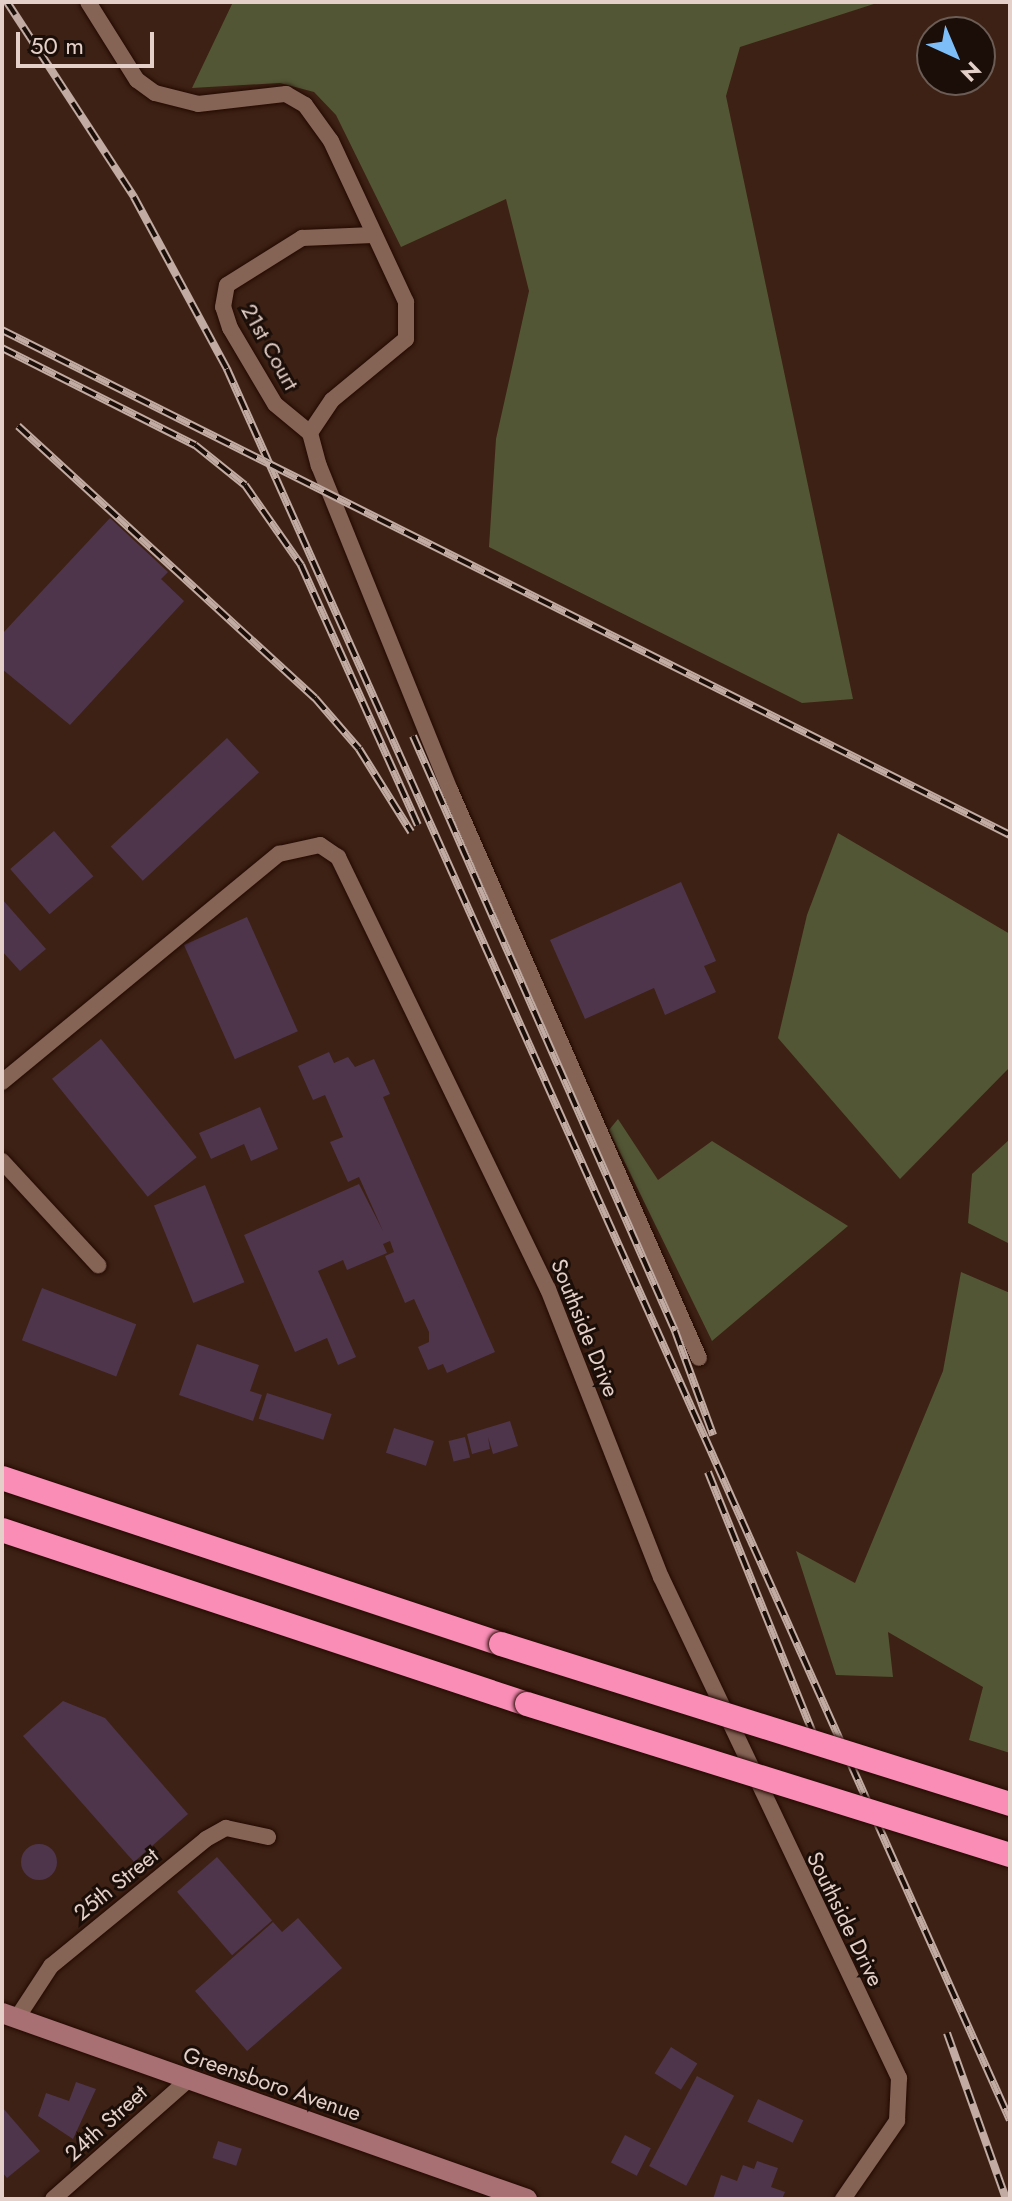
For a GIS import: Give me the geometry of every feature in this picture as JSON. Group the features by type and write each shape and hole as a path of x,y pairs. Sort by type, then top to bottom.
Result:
{"highway":[{"path":"2,1478 501,1644 1010,1804"},
{"path":"2,1530 527,1704 1010,1855"}],"main road":[{"name":"Greensboro Avenue","path":"10,2016 527,2199"}],"street":[{"path":"88,2 137,80 155,93 198,104 286,94 305,105 331,141 406,302 406,339 332,400 310,433 327,494 444,776 699,1358"},
{"name":"21st Court","path":"310,433 275,404 230,328 223,307 227,285 302,238 373,235"},
{"name":"Southside Drive","path":"2,1082 279,854 320,845 338,857 548,1289 661,1577 899,2078 897,2121 843,2199"},
{"path":"2,1161 98,1265"},
{"name":"25th Street","path":"10,2016 51,1966 206,1839 226,1828 268,1837"},
{"name":"24th Street","path":"53,2199 188,2080"}],"green space":[{"path":"233,2 880,2 740,47 726,96 853,699 802,703 489,547 496,439 529,291 506,199 401,247 336,115 314,92 280,83 192,88"},
{"path":"838,833 1010,934 1010,1067 900,1179 778,1038 807,915"},
{"path":"618,1119 658,1180 712,1141 848,1226 712,1341 609,1130"},
{"path":"1010,1139 1010,1244 968,1223 972,1174"},
{"path":"961,1272 1010,1293 1010,1753 969,1740 983,1687 888,1632 893,1677 836,1675 796,1551 855,1583 943,1371"}],"building":[{"path":"110,518 168,572 161,579 184,601 70,725 2,669 2,634"},
{"path":"227,738 259,772 143,881 111,846"},
{"path":"54,831 93,876 50,914 10,869"},
{"path":"681,882 716,961 704,966 716,992 665,1015 654,988 585,1019 550,940"},
{"path":"2,899 46,949 20,971 2,951"},
{"path":"247,917 298,1031 235,1059 184,945"},
{"path":"101,1039 197,1157 148,1197 52,1079"},
{"path":"329,1052 334,1063 348,1057 355,1067 374,1059 390,1094 383,1097 495,1352 447,1373 443,1364 428,1370 418,1347 429,1342 429,1332 414,1299 405,1303 385,1256 394,1252 390,1241 383,1244 387,1253 347,1270 343,1260 318,1271 356,1357 338,1365 327,1338 295,1352 244,1235 359,1184 383,1231 359,1177 348,1182 330,1142 343,1137 325,1095 313,1100 298,1066"},
{"path":"260,1107 278,1149 251,1161 244,1144 211,1159 199,1133"},
{"path":"205,1185 244,1282 193,1303 154,1206"},
{"path":"42,1288 136,1324 116,1376 22,1340"},
{"path":"197,1344 259,1365 250,1391 262,1395 253,1421 179,1395"},
{"path":"267,1393 332,1414 323,1440 259,1419"},
{"path":"510,1421 518,1446 493,1454 488,1437 490,1449 472,1454 467,1434"},
{"path":"394,1428 434,1441 426,1466 386,1453"},
{"path":"465,1437 470,1457 454,1461 449,1441"},
{"path":"63,1701 105,1718 188,1814 134,1862 23,1736"},
{"path":"39,1844 52,1849 57,1862 52,1875 39,1880 26,1875 21,1862 26,1849"},
{"path":"217,1857 272,1920 232,1955 177,1892"},
{"path":"298,1918 342,1968 247,2051 195,1991 273,1922 282,1932"},
{"path":"671,2047 697,2063 681,2090 655,2073"},
{"path":"697,2076 734,2096 686,2186 649,2166"},
{"path":"76,2082 96,2089 73,2139 38,2116 46,2093 69,2101"},
{"path":"758,2099 803,2120 793,2143 747,2122"},
{"path":"2,2107 40,2151 7,2178 2,2172"},
{"path":"625,2135 651,2148 637,2176 611,2163"},
{"path":"218,2141 242,2149 236,2166 212,2158"},
{"path":"757,2161 778,2168 771,2187 785,2192 782,2199 713,2199 721,2175 737,2181 743,2165 754,2169"}],"railway":[{"path":"7,2 134,197 227,369 1010,2120"},
{"path":"2,330 1010,835"},
{"path":"2,348 195,445 245,485 301,565 418,825"},
{"path":"18,426 315,698 359,749 411,832"},
{"path":"413,736 675,1331 713,1435"},
{"path":"708,1472 815,1738"},
{"path":"947,2033 1006,2199"}]}
